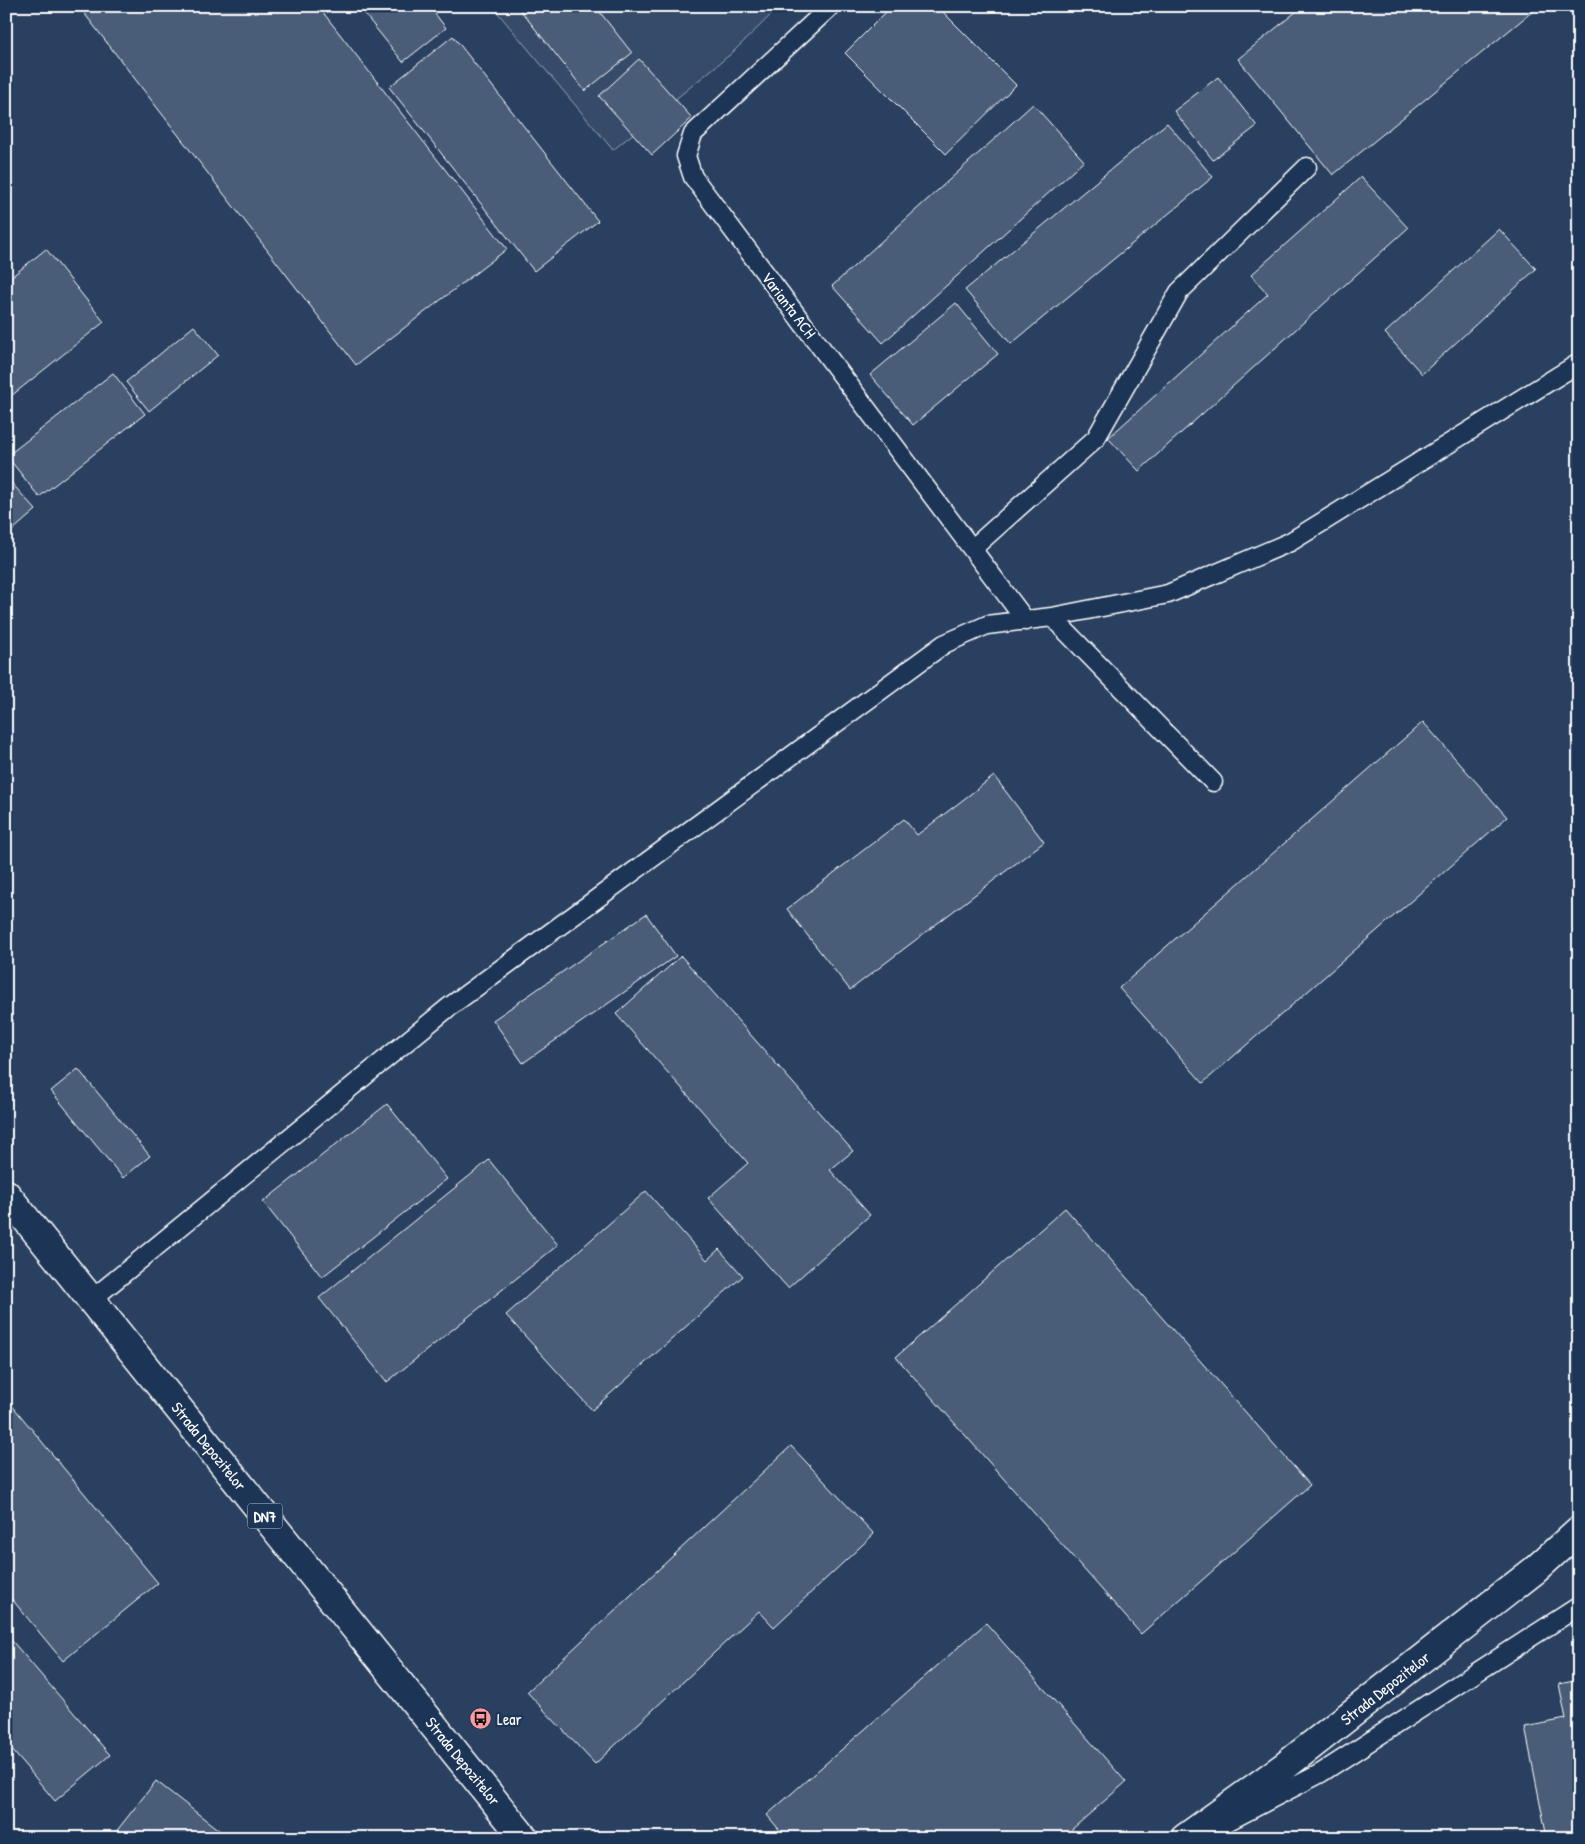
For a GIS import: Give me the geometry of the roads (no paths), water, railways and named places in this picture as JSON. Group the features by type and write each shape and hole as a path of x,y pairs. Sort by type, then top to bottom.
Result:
{"main road":[{"name":"Strada Depozitelor","path":"6,1194 524,1838"},
{"name":"Strada Depozitelor","path":"1185,1838 1293,1760 1535,1570 1579,1530"}],"lane":[{"name":"Varianta ACH","path":"831,6 693,134 686,156 693,177 1026,621"},
{"path":"972,549 1096,438 1179,292 1307,167"},
{"path":"92,1300 449,1007 944,644 987,625 1052,617 1168,594 1290,542 1579,363"},
{"path":"1052,617 1213,782"},
{"path":"1196,1838 1321,1773 1579,1606"}],"place":[{"name":"Lear","path":"481,1719"}]}
